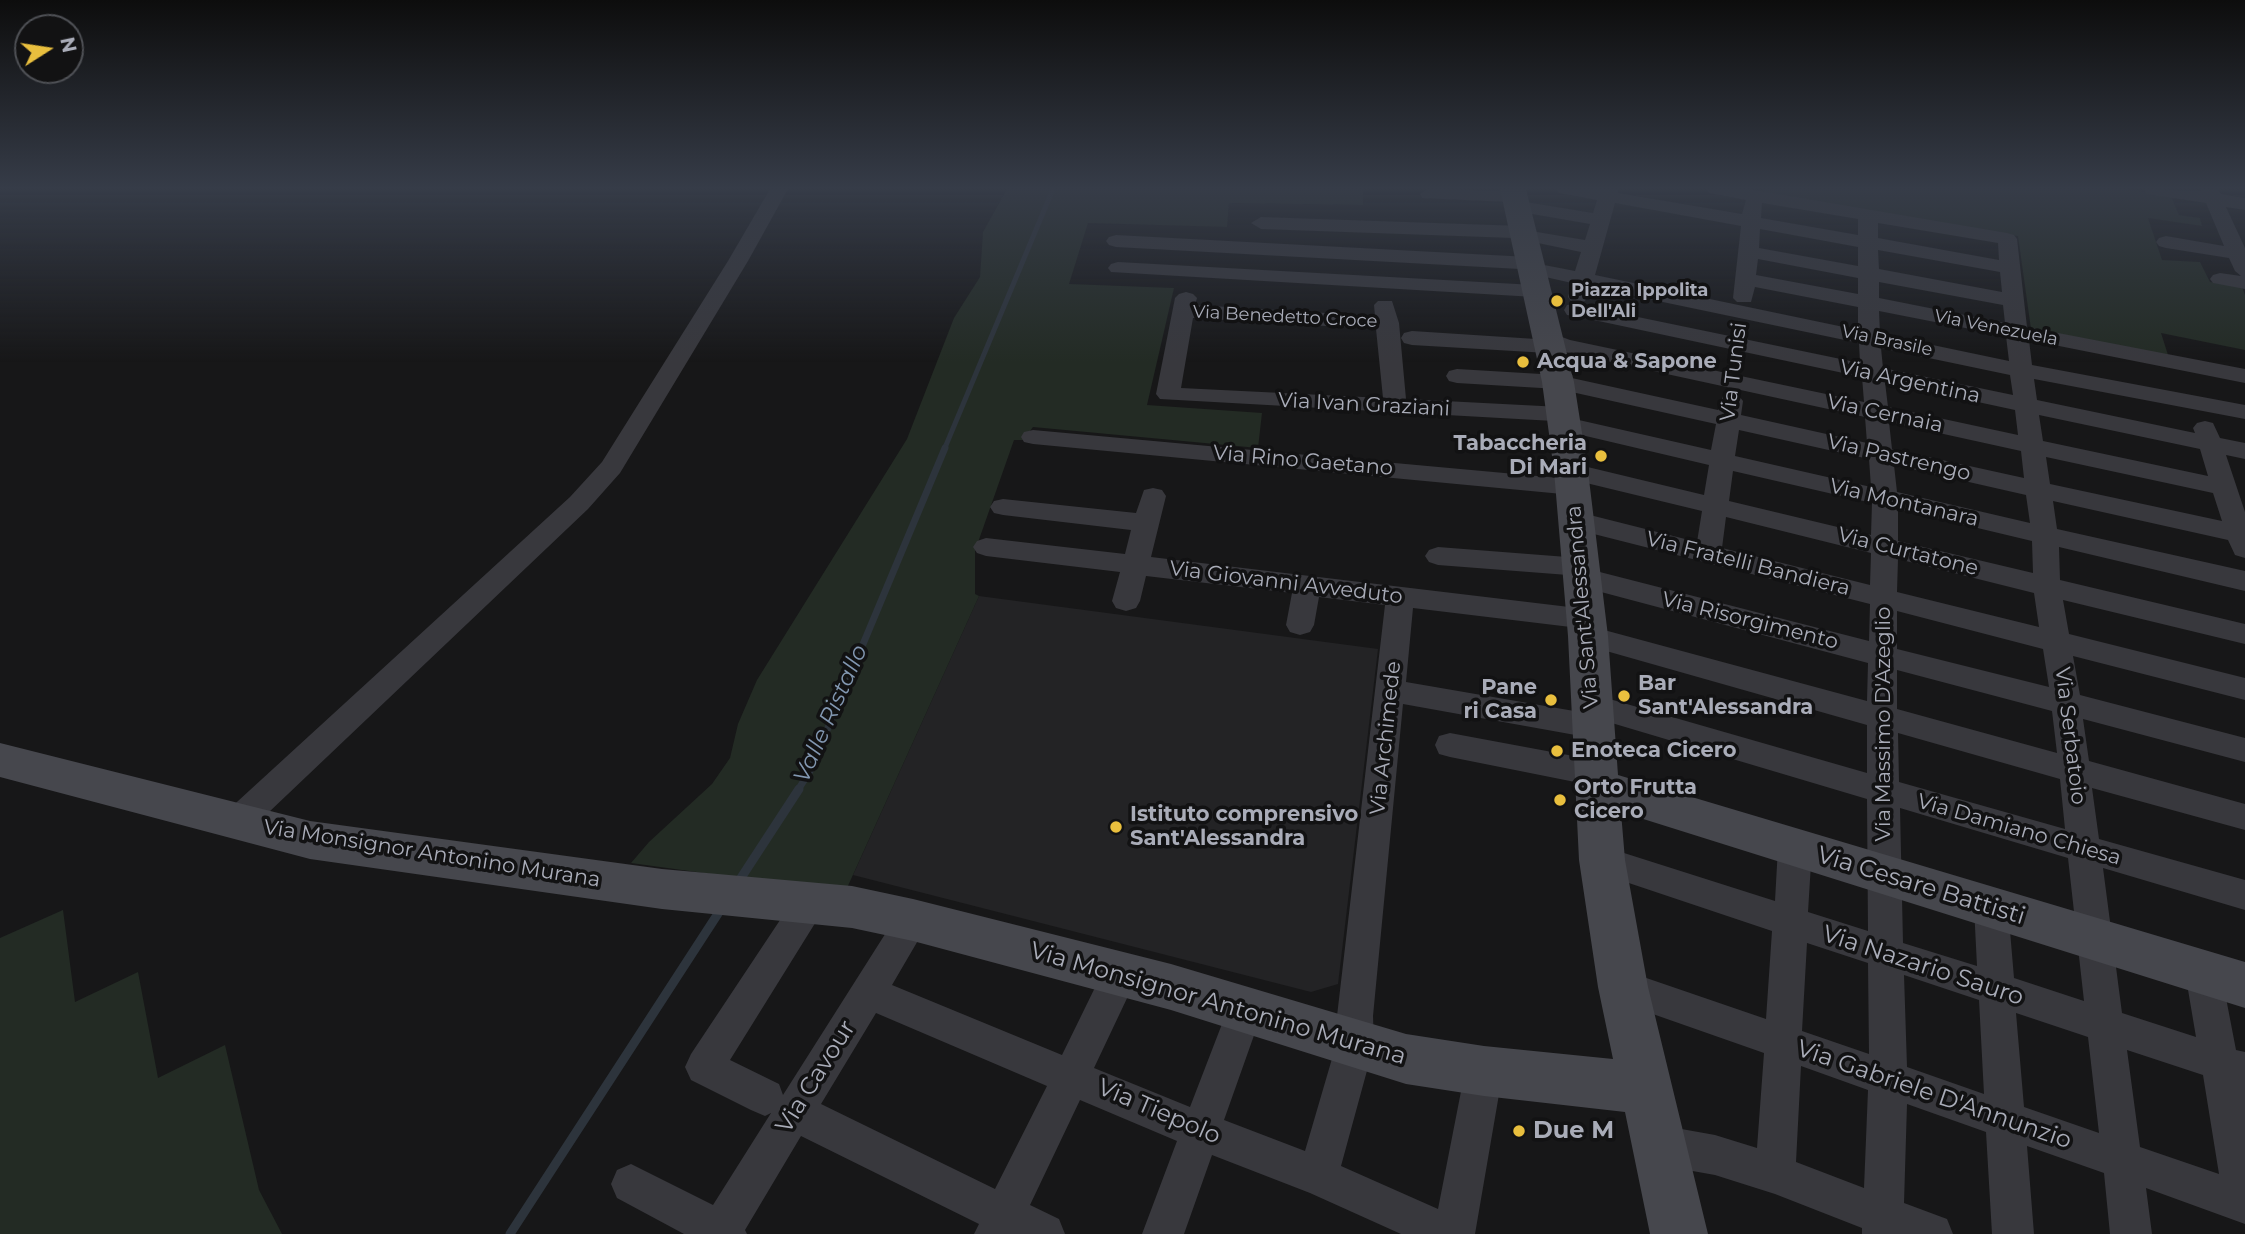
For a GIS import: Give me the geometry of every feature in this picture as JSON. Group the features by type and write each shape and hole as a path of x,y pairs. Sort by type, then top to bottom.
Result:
{"street":[{"path":"237,822 579,503 611,467 746,247"},
{"path":"1118,268 1383,283 1489,247"},
{"name":"Via Sant'Alessandra","path":"1526,247 1557,375 1574,493 1587,627 1602,860 1623,987 1679,1234"},
{"name":"Via Brasile","path":"1539,247 1583,279 2021,370 2245,412"},
{"path":"1557,375 1594,248 1586,247"},
{"name":"Via Tunisi","path":"1708,554 1750,247"},
{"name":"Via Massimo D'Azeglio","path":"1868,247 1869,337 1885,499 1882,717 1888,1078 1883,1225"},
{"path":"1973,247 2009,253"},
{"path":"1973,247 2009,253"},
{"path":"2186,247 2243,260"},
{"path":"1750,252 2013,300"},
{"name":"Via Serbatoio","path":"2009,253 2021,370 2045,536 2047,587 2066,702 2131,1234"},
{"name":"Via Venezuela","path":"1747,279 2017,332 2180,353 2245,376"},
{"path":"2220,279 2245,283"},
{"path":"1383,283 1395,407"},
{"name":"Via Benedetto Croce","path":"1168,394 1184,305 1267,316 1266,334 1296,336 1296,318 1388,323"},
{"name":"Via Argentina","path":"1575,310 2027,407 2245,450"},
{"path":"1412,338 1557,375"},
{"path":"2180,353 2242,543"},
{"path":"1457,376 1557,375"},
{"name":"Via Cernaia","path":"1557,375 1733,381 2223,487"},
{"name":"Via Ivan Graziani","path":"1168,394 1395,407 1557,375"},
{"name":"Via Pastrengo","path":"1557,375 1728,420 2039,490 2242,543"},
{"name":"Via Montanara","path":"1557,375 1722,461 2245,581"},
{"name":"Via Rino Gaetano","path":"1033,437 1574,493"},
{"name":"Via Curtatone","path":"1574,493 1714,505 2245,634"},
{"name":"Via Fratelli Bandiera","path":"1574,493 1708,554 2245,689"},
{"path":"1126,601 1153,496"},
{"path":"1003,507 1146,523"},
{"name":"Via Giovanni Avveduto","path":"986,547 1307,584 1587,627 1882,717 2245,817"},
{"name":"Via Risorgimento","path":"1438,556 1581,572 1884,656 2245,750"},
{"path":"1300,625 1307,584"},
{"name":"Via Archimede","path":"1318,1177 1355,1045 1355,1016 1401,597"},
{"name":"Via Damiano Chiesa","path":"1391,691 1592,716 1883,790 2245,895"},
{"path":"1450,746 1596,780"},
{"name":"Via Monsignor Antonino Murana","path":"0,760 310,840 663,889 852,907 913,920 1171,987 1406,1059 1484,1071 1645,1088"},
{"name":"Via Cesare Battisti","path":"1596,780 1794,847 2224,978"},
{"path":"1775,1174 1794,847"},
{"name":"Via Nazario Sauro","path":"1602,860 2232,1067"},
{"path":"802,903 704,1067 1000,1224 1044,1234"},
{"path":"1991,907 2013,1234"},
{"name":"Via Cavour","path":"722,1233 780,1105 869,993 913,920"},
{"path":"1000,1224 1120,975"},
{"path":"2224,978 2245,1204"},
{"name":"Via Gabriele D'Annunzio","path":"1623,987 2245,1204"},
{"name":"Via Tiepolo","path":"869,993 1200,1131 1318,1177 1448,1234"},
{"path":"1163,1234 1244,1010"},
{"path":"1454,1234 1484,1071"},
{"path":"1659,1145 1715,1155 1775,1174 1883,1225 1932,1234"},
{"path":"631,1184 722,1233"}],"shaded area":[{"path":"982,247 1081,247 1069,284 1174,288 1147,405 1262,413 1258,448 1033,427 1023,440 1014,440 975,551 975,594 979,596 847,888 798,886 631,863 649,842 712,784 730,758 738,724 757,680 907,439 954,318 980,277"},
{"path":"2019,247 2158,247 2162,260 2200,262 2210,282 2242,287 2245,295 2245,350 2161,333 2168,355 2031,329"},
{"name":"Istituto comprensivo Sant'Alessandra","path":"979,596 1378,649 1338,984 1311,992 853,875"},
{"path":"63,910 75,1002 138,972 158,1078 225,1045 259,1190 282,1234 0,1234 0,938"}],"waterway":[{"name":"Valle Ristallo","path":"944,450 1029,247"},
{"name":"Valle Ristallo","path":"798,790 810,771 945,448"},
{"name":"Valle Ristallo","path":"737,884 799,789"},
{"name":"Valle Ristallo","path":"510,1234 721,909"}],"place":[{"name":"Piazza Ippolita Dell'Ali","path":"1557,301"},
{"name":"Acqua & Sapone","path":"1523,362"},
{"name":"Tabaccheria Di Mari","path":"1601,456"},
{"name":"Bar Sant'Alessandra","path":"1624,696"},
{"name":"Pane ri Casa","path":"1551,700"},
{"name":"Enoteca Cicero","path":"1557,751"},
{"name":"Orto Frutta Cicero","path":"1560,800"},
{"name":"Istituto comprensivo Sant'Alessandra","path":"1116,827"},
{"name":"Due M","path":"1519,1131"}]}
